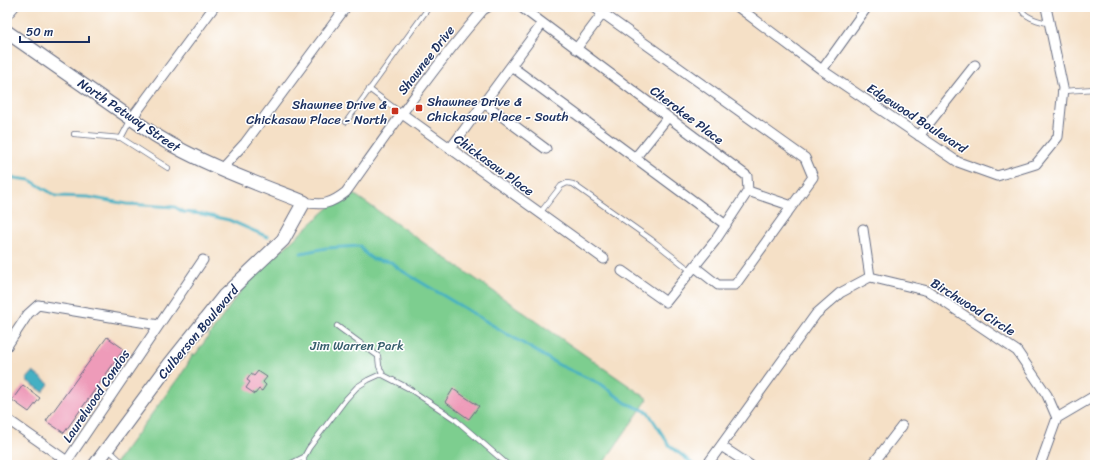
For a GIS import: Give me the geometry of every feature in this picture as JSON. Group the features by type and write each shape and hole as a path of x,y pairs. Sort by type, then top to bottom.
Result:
{"street":[{"path":"7,15 14,7"},
{"path":"132,118 214,7"},
{"path":"221,169 245,143 346,7"},
{"name":"Shawnee Drive","path":"304,202 329,204 346,192 401,114 451,47 483,10 488,7"},
{"name":"Cherokee Place","path":"520,7 748,176 748,191"},
{"path":"594,7 805,158 813,177 735,285 718,285 693,269"},
{"name":"Edgewood Boulevard","path":"738,7 822,70 958,162 998,176 1036,164 1058,137 1063,91 1046,7"},
{"path":"822,70 867,7"},
{"path":"576,49 603,13"},
{"path":"450,149 542,24"},
{"name":"North Petway Street","path":"7,32 180,150 221,169 304,202"},
{"path":"919,136 975,65"},
{"path":"511,66 726,225"},
{"path":"484,103 546,149"},
{"name":"Chickasaw Place","path":"401,114 604,258"},
{"path":"635,158 668,117"},
{"path":"622,271 666,302 726,225 748,191 792,206"},
{"name":"Culberson Boulevard","path":"99,464 107,449 169,365 224,296 283,240 304,202"},
{"path":"707,465 816,314 840,293 870,277 863,229"},
{"name":"Laurelwood Condos","path":"8,420 67,462 202,260"},
{"name":"Birchwood Circle","path":"870,277 928,291 1017,351 1047,395 1057,418"},
{"path":"7,346 28,314 38,305 159,325"},
{"path":"1040,465 1057,418 1091,398"},
{"path":"872,465 902,426"},
{"path":"721,446 750,465"}],"lane":[{"path":"346,122 428,7"},
{"path":"1020,7 1024,14 1034,20 1050,24"},
{"path":"369,89 401,114"},
{"path":"1063,91 1095,89"},
{"path":"121,138 132,118"},
{"path":"74,134 121,138 168,168"},
{"path":"540,213 561,186 566,183 573,184 693,269"},
{"path":"337,326 378,356 379,366 383,375"},
{"path":"288,465 304,457 329,421 357,387 368,380 379,375 383,375 408,388 456,420 508,465"},
{"path":"107,449 125,465"},
{"path":"304,457 304,465"}],"green space":[{"name":"Jim Warren Park","path":"348,190 648,399 602,465 114,465 185,369 193,354 195,355 248,281"}],"water":[{"path":"33,372 49,384 43,392 26,380"}],"building":[{"path":"107,337 124,349 64,433 46,421"},
{"path":"258,371 267,377 263,382 266,385 262,391 259,389 255,394 246,388 250,382 247,380 251,374 254,376"},
{"path":"23,385 40,398 29,412 12,400"},
{"path":"453,389 479,406 469,419 445,402"}],"waterway":[{"path":"7,177 30,180 56,196 88,197 127,204 175,207 183,212 202,214 229,220 268,237"},
{"path":"301,253 326,248 360,246 372,259 391,262 399,269 559,365 601,384 626,403 648,412 669,445 694,465"}],"place":[{"name":"Shawnee Drive & Chickasaw Place - South","path":"419,108"},
{"name":"Shawnee Drive & Chickasaw Place - North","path":"395,111"}]}
